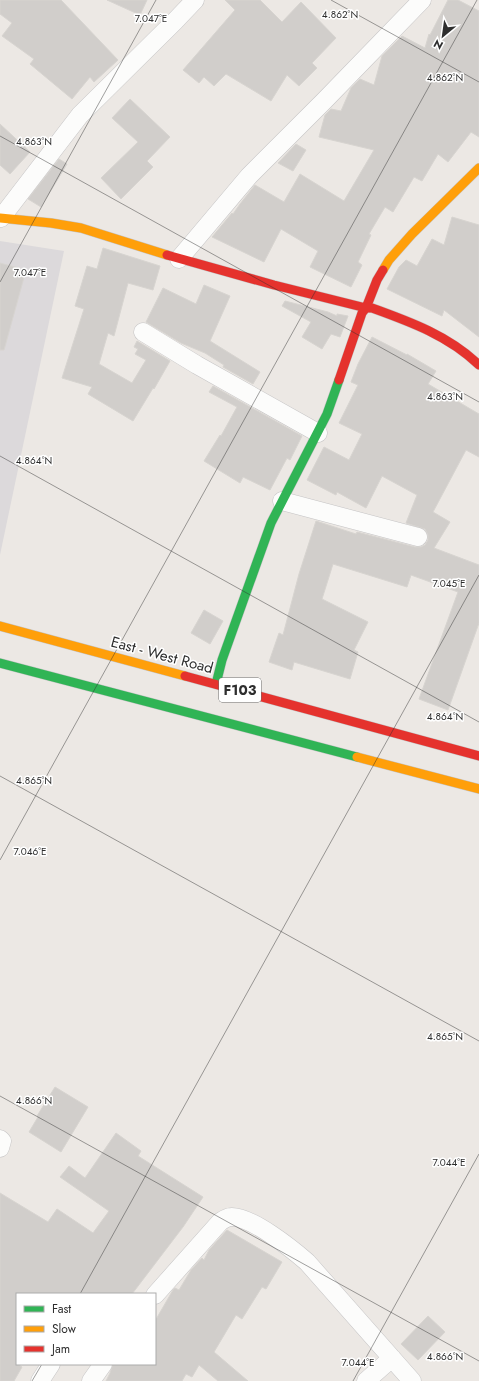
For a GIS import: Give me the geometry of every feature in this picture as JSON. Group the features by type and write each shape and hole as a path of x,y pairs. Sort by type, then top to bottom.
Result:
{"street":[{"path":"1,218 80,115 176,21 195,0"},
{"path":"180,259 249,176 422,0"},
{"path":"216,684 222,660 271,523 328,414 362,313 366,308 377,280 389,260 412,234 479,168"},
{"path":"1,218 38,221 80,227 106,234 180,259 267,284 366,308 372,308 444,338 460,348 479,365"},
{"path":"143,332 318,433"},
{"path":"282,501 418,537"},
{"name":"East - West Road","path":"0,626 479,756"},
{"name":"F103","path":"0,663 479,789"},
{"path":"0,1139 2,1141 0,1148"},
{"path":"156,1294 220,1222 229,1216 241,1218 289,1246 307,1262 412,1381"},
{"path":"366,1381 392,1358"},
{"path":"40,1381 50,1365"},
{"path":"91,1381 102,1365"}],"shaded area":[{"path":"0,241 64,251 0,555"}],"building":[{"path":"0,0 61,0 118,60 94,82 90,77 72,99 30,64 34,59 2,36 12,23 0,14"},
{"path":"107,0 147,0 140,15"},
{"path":"225,0 260,0 282,22 301,2 336,38 312,63 317,68 299,86 287,75 271,101 226,74 214,86 204,77 199,83 183,70 235,10"},
{"path":"448,0 458,0 479,11 479,137 471,132 448,162 438,154 422,181 414,177 393,212 385,207 369,234 371,235 358,262 362,265 351,287 310,267 318,251 281,229 264,262 212,237 232,213 233,214 255,185 284,202 300,174 344,201 374,150 319,137 325,115 331,109 341,111 351,88 360,79 374,85 382,56 402,36 425,48 429,34 430,35"},
{"path":"130,99 170,137 147,161 153,167 121,199 101,178 138,142 112,118"},
{"path":"0,124 30,152 10,174 0,165"},
{"path":"296,144 306,150 293,171 278,163"},
{"path":"59,159 67,164 41,207 28,199"},
{"path":"452,217 479,225 479,337 444,310 442,316 387,289 399,267 406,260 417,266 432,239 444,245"},
{"path":"103,248 160,266 153,290 128,283 114,336 108,333 99,364 132,383 146,360 135,354 138,349 134,347 137,341 170,361 133,421 88,394 92,387 62,378 84,309 75,306 87,266 97,269"},
{"path":"0,263 26,270 4,350 0,350"},
{"path":"204,285 230,296 210,341 260,372 253,384 223,367 224,365 205,353 181,343 146,322 163,288 196,304"},
{"path":"285,301 328,312 337,316 337,314 348,316 340,337 331,334 322,349 302,337 311,322 282,306"},
{"path":"372,337 407,354 436,371 428,384 479,414 479,457 466,450 433,512 450,522 434,548 479,565 479,623 448,710 419,699 458,592 411,575 407,587 333,564 322,599 368,622 354,650 358,652 350,679 294,662 292,670 269,662 279,633 283,635 299,574 316,521 356,534 357,532 415,547 425,545 428,540 428,535 425,529 406,523 417,495 382,476 366,508 337,492 336,495 307,480 324,447 349,460 362,434 339,423 358,385 351,382 358,364"},
{"path":"213,386 302,436 290,460 287,458 270,490 243,477 240,483 204,461 220,435 221,436 237,407 209,392"},
{"path":"204,610 223,621 210,644 191,633"},
{"path":"55,1087 88,1107 61,1152 29,1132"},
{"path":"116,1133 141,1151 138,1156 203,1197 183,1227 133,1293 16,1293 16,1365 22,1367 14,1381 0,1381 0,1193 48,1222 57,1209 93,1233 109,1211 60,1177 69,1166 85,1178"},
{"path":"227,1230 282,1262 266,1289 262,1287 242,1319 236,1315 214,1352 248,1381 218,1381 199,1365 192,1377 186,1374 182,1381 106,1381 113,1365 156,1365 156,1319 173,1290 175,1288 179,1290 191,1270 202,1258 204,1260 209,1250"},
{"path":"428,1316 445,1332 418,1360 401,1344"}],"traffic: fast":[{"path":"216,684 222,660 271,523 327,414 339,380"},
{"path":"0,663 357,757"}],"traffic: slow":[{"path":"383,270 389,260 412,234 479,168"},
{"path":"0,218 51,223 81,228 167,255"},
{"path":"0,626 185,676"},
{"path":"357,757 479,789"}],"traffic: jam":[{"path":"167,255 274,285 366,308 377,280 383,270"},
{"path":"339,380 362,313 366,308 372,308 387,313 429,331 455,346 479,365"},
{"path":"185,676 479,756"}]}
